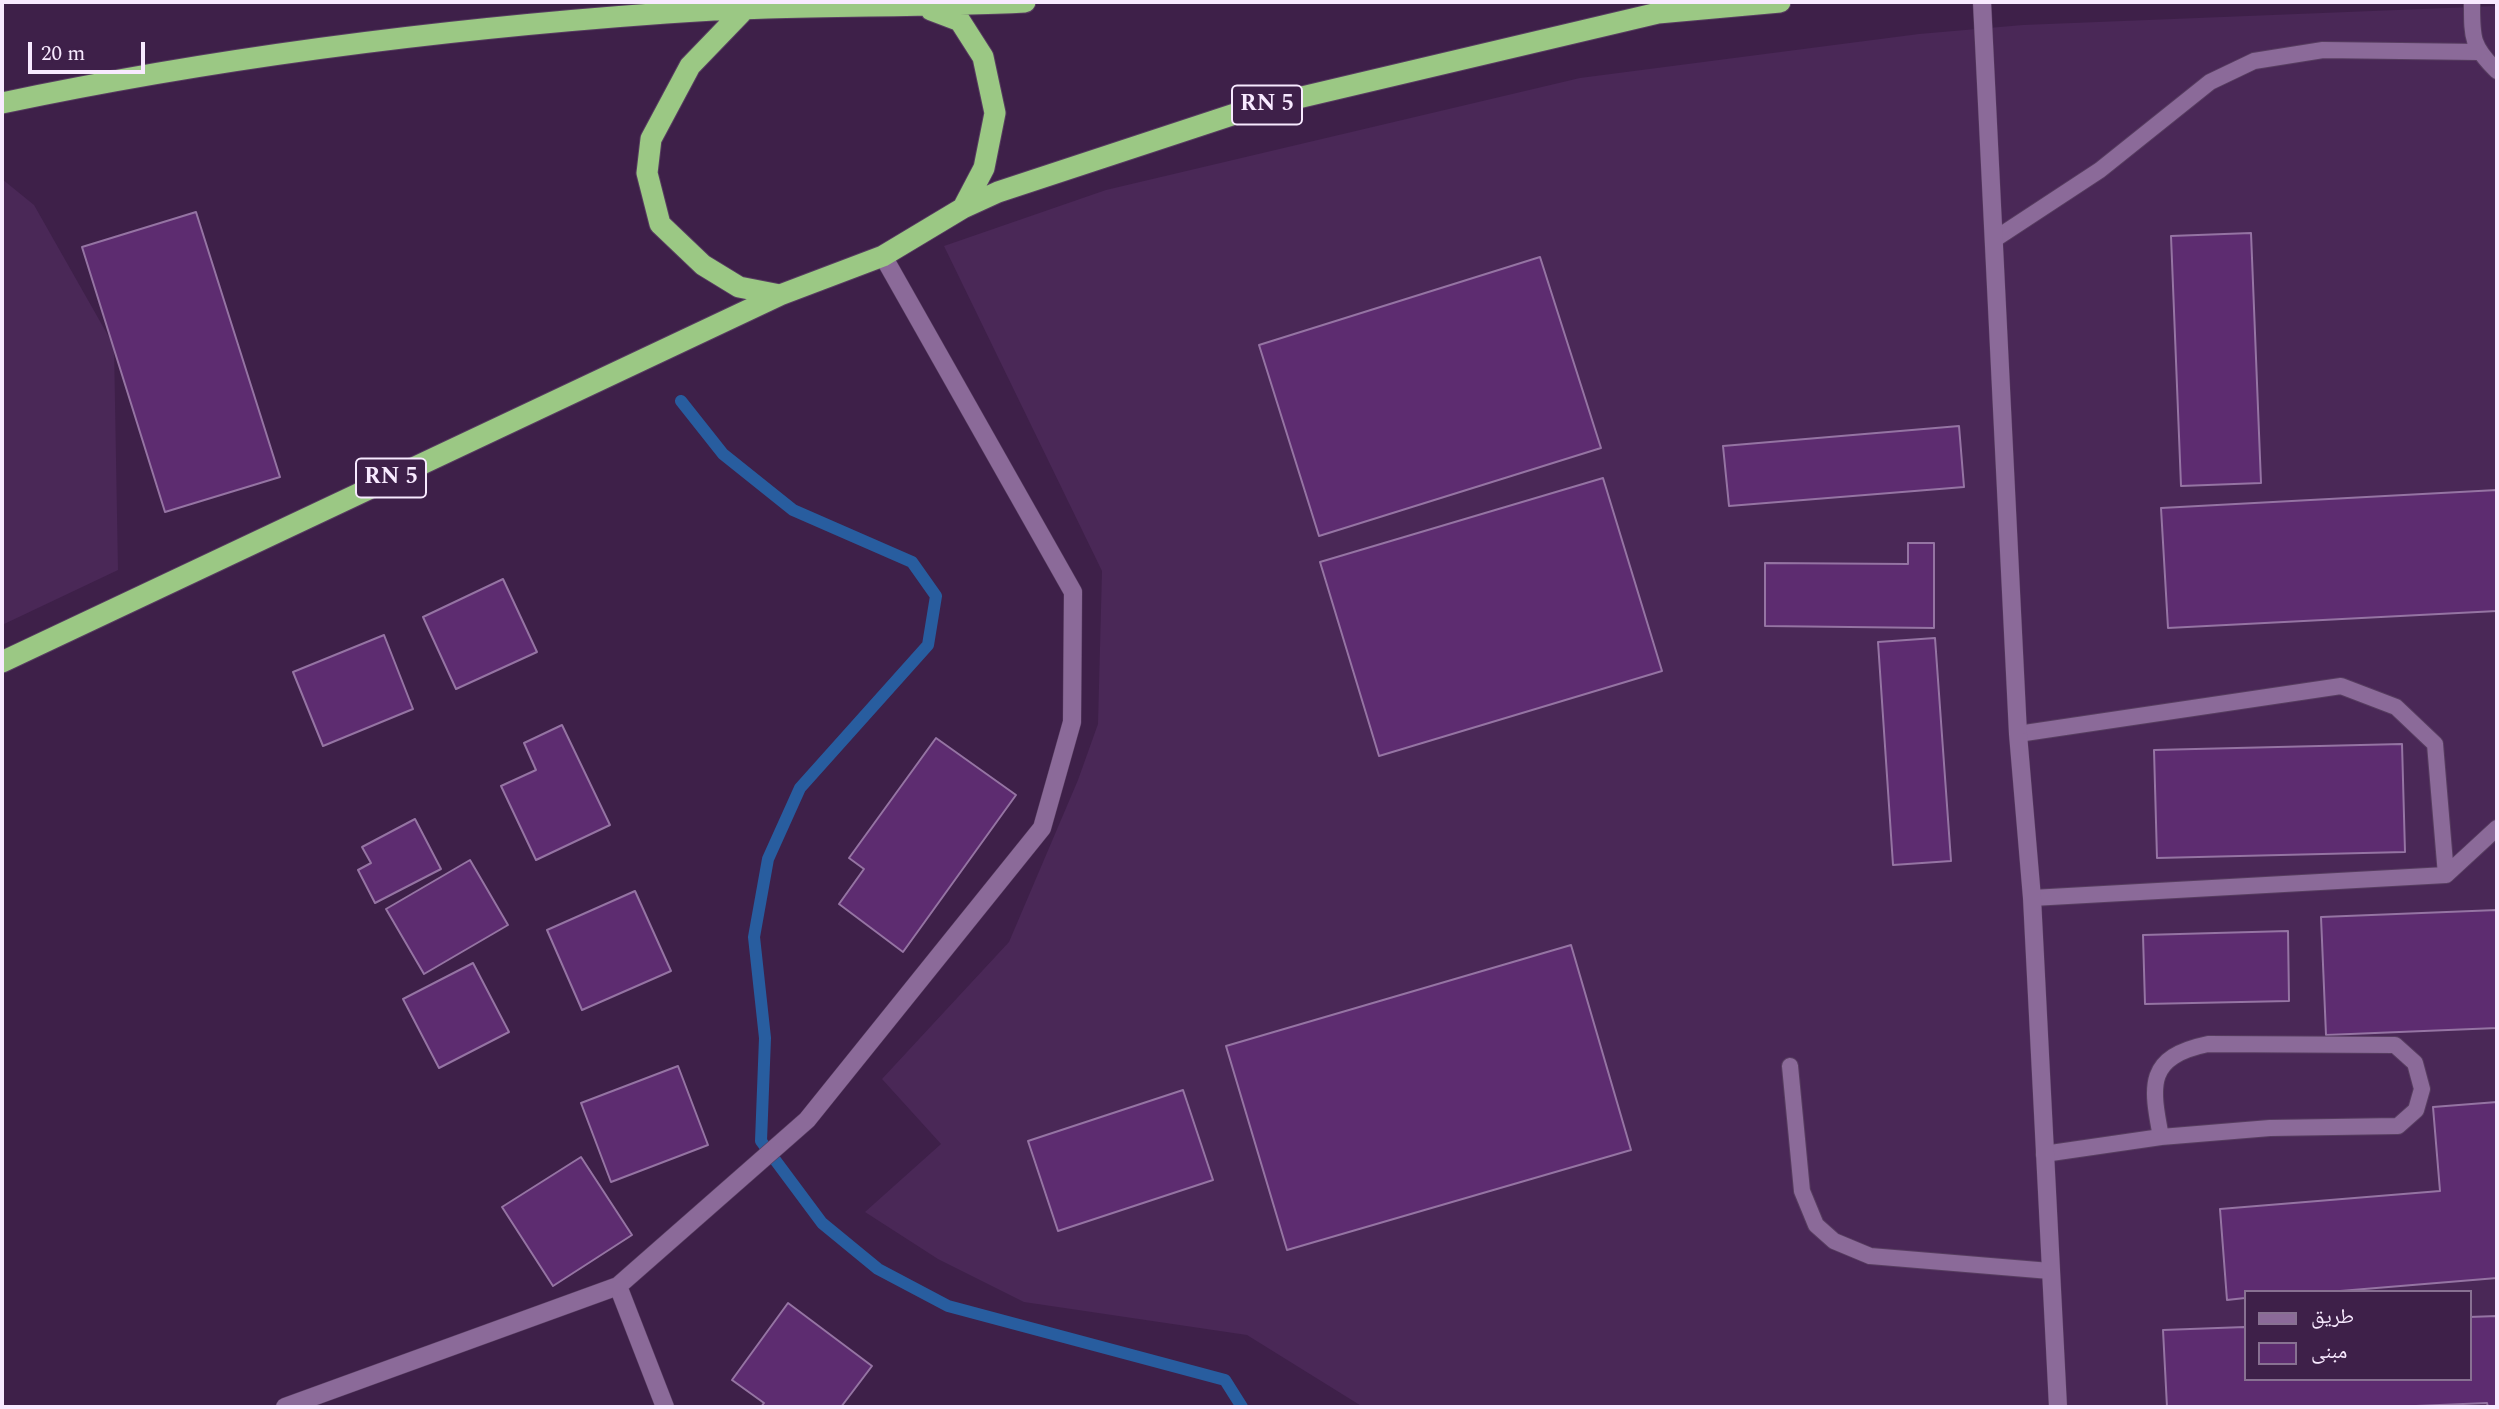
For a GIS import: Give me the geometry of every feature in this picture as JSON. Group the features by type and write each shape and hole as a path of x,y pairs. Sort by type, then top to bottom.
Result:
{"highway":[{"path":"2,103 101,82 369,41 667,12 1025,2"},
{"name":"RN 5","path":"2,662 780,295 883,256 963,208 998,192 1247,110 1657,13 1780,2"},
{"path":"922,4 960,21 983,57 995,113 984,168 963,208"},
{"path":"744,10 690,66 651,138 648,173 660,224 703,265 738,287 780,295"}],"street":[{"path":"1982,2 2018,734 2032,898 2058,1407"},
{"path":"285,1407 618,1286 807,1119 1042,828 1072,722 1073,592 883,256"},
{"path":"618,1286 665,1407"}],"lane":[{"path":"2472,2 2472,37 2478,52 2497,71"},
{"path":"1994,239 2100,170 2210,82 2254,61 2323,50 2478,52"},
{"path":"2018,734 2341,686 2396,707 2435,744 2446,876"},
{"path":"2032,898 2446,876 2497,828"},
{"path":"2044,1154 2161,1138 2270,1128 2398,1126 2416,1110 2422,1088 2415,1063 2395,1045 2208,1044 2183,1049 2162,1067 2152,1094 2161,1138"},
{"path":"1790,1066 1801,1191 1816,1225 1834,1241 1871,1256 2050,1271"}],"shaded area":[{"path":"2497,6 2497,1407 1363,1407 1247,1335 1024,1302 938,1259 865,1212 941,1144 882,1079 1009,942 1078,780 1098,724 1102,571 944,246 1106,190 1580,78 1919,34 2023,25"},
{"path":"2,179 34,205 114,346 118,570 2,625"}],"building":[{"path":"196,212 280,477 165,512 82,247"},
{"path":"2251,233 2261,483 2181,486 2171,236"},
{"path":"1540,257 1601,448 1319,536 1259,345"},
{"path":"1959,426 1964,487 1729,506 1723,446"},
{"path":"1603,478 1662,671 1379,756 1320,562"},
{"path":"2497,490 2497,611 2168,628 2161,508"},
{"path":"1908,543 1934,543 1934,628 1765,626 1765,563 1908,564"},
{"path":"503,579 537,652 456,689 423,617"},
{"path":"384,635 413,709 323,746 293,672"},
{"path":"1935,638 1951,861 1893,865 1878,642"},
{"path":"562,725 610,825 536,860 501,786 536,770 524,743"},
{"path":"936,738 1016,795 903,952 839,904 864,869 849,858"},
{"path":"2402,744 2405,852 2157,858 2154,750"},
{"path":"415,819 441,869 375,903 358,870 371,863 362,847"},
{"path":"470,860 508,925 424,974 386,909"},
{"path":"635,891 671,971 582,1010 547,930"},
{"path":"2497,910 2497,1028 2326,1035 2321,917"},
{"path":"2288,931 2289,1001 2145,1004 2143,935"},
{"path":"1571,945 1631,1150 1287,1250 1226,1046"},
{"path":"473,963 509,1032 439,1068 403,999"},
{"path":"678,1066 708,1145 611,1182 581,1103"},
{"path":"1183,1090 1213,1180 1058,1231 1028,1141"},
{"path":"2497,1102 2497,1278 2352,1290 2244,1290 2244,1298 2227,1300 2220,1209 2440,1191 2433,1107"},
{"path":"581,1157 632,1235 553,1286 502,1207"},
{"path":"788,1303 872,1366 841,1407 761,1407 764,1403 732,1380"},
{"path":"2497,1316 2497,1407 2488,1407 2487,1403 2392,1407 2167,1407 2163,1330 2244,1327 2244,1381 2471,1381 2471,1317"}],"waterway":[{"path":"681,401 723,454 793,510 912,562 936,596 928,645 800,788 768,859 754,937 765,1038 761,1141 822,1223 878,1269 948,1306 1225,1380 1242,1407"}]}
